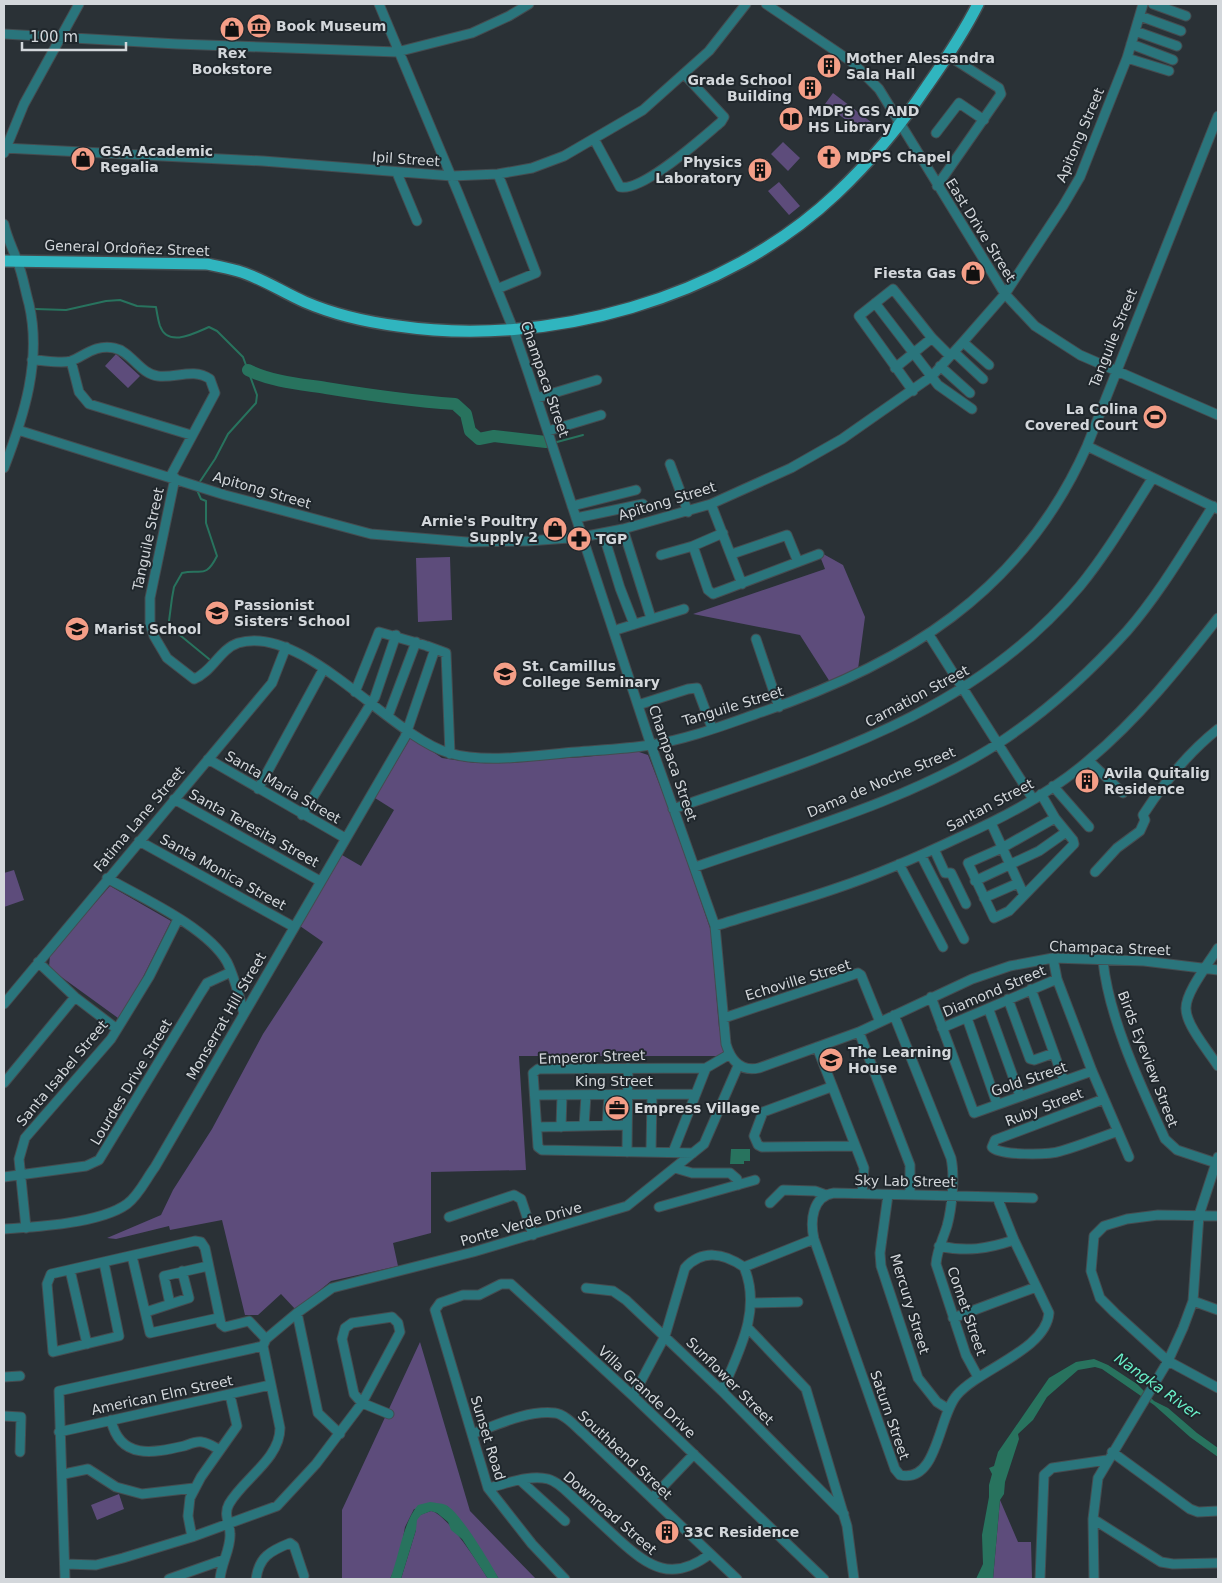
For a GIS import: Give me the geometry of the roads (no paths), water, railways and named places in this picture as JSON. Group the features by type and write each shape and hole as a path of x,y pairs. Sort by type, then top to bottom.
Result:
{"main road":[{"name":"General Ordoñez Street","path":"4,261 207,264 239,271 306,302 366,320 415,328 470,332 514,331 601,317 652,302 724,270 769,246 823,205 887,142 949,56 978,4"}],"street":[{"path":"4,150 24,104 79,4"},
{"name":"Champaca Street","path":"378,4 400,52 498,289 537,398 651,745 715,926 726,1044 738,1066 749,1070 759,1068 817,1048 858,1032 972,979 1010,966 1053,958 1144,961 1218,970"},
{"path":"4,34 177,44 400,52 472,33 510,16 529,4"},
{"name":"Ipil Street","path":"4,150 263,161 452,176 498,174 532,168 564,156 643,110 714,45 746,4"},
{"name":"East Drive Street","path":"766,4 852,62 879,89 1004,294 1048,336 1080,356 1218,415"},
{"name":"Apitong Street","path":"18,430 199,486 372,534 467,542 528,541 582,537 622,529 711,504 790,468 842,439 932,376 963,342 1004,294 1063,206 1080,177 1127,58 1143,4"},
{"path":"1153,4 1186,16"},
{"path":"1140,16 1180,31"},
{"path":"1135,31 1177,46"},
{"path":"1131,44 1172,60"},
{"path":"937,186 1000,97 1001,91 949,56"},
{"path":"1127,58 1169,71"},
{"path":"594,139 620,187 623,188 641,181 681,157 721,122 724,117 684,74"},
{"path":"936,133 959,103 984,120"},
{"name":"Tanguile Street","path":"173,478 150,598 150,624 160,648 185,674 196,679 235,644 249,640 269,641 286,647 323,670 354,692 389,713 408,730 430,745 450,754 484,758 651,745 712,728 811,696 862,672 928,635 979,596 1015,560 1059,500 1086,448 1115,371 1216,126 1218,116"},
{"path":"397,173 417,221"},
{"path":"498,174 536,273 498,289"},
{"path":"4,224 8,242 17,260 30,310 32,360 28,390 18,430 4,468"},
{"path":"913,391 859,317 893,289 932,338 983,379"},
{"path":"875,303 938,385 972,409"},
{"path":"895,368 932,338"},
{"path":"963,342 989,365"},
{"path":"32,360 70,361 86,353 109,347 123,351 150,374 159,376 195,373 204,374 210,379 215,393 191,435 173,478"},
{"path":"70,361 79,392 89,404 191,435"},
{"path":"940,366 970,392"},
{"path":"537,398 597,380"},
{"path":"548,431 601,415"},
{"path":"1086,448 1216,508"},
{"path":"670,464 688,512"},
{"name":"Carnation Street","path":"673,808 803,764 861,741 963,690 1027,641 1080,586 1117,534 1152,479"},
{"path":"572,506 636,490"},
{"path":"576,518 643,504"},
{"path":"711,504 732,554 742,584"},
{"name":"Dama de Noche Street","path":"694,867 833,820 940,775 998,743 1033,719 1074,684 1128,630 1216,508"},
{"path":"622,529 651,618"},
{"path":"603,533 620,588 634,624"},
{"path":"661,555 693,546 723,534"},
{"path":"732,554 787,535 798,562"},
{"path":"693,546 710,593 713,594 819,554"},
{"path":"619,629 684,609"},
{"name":"Santan Street","path":"715,926 839,888 899,864 991,823 1037,797 1089,761 1156,694 1218,618"},
{"path":"354,692 377,635 382,631 446,655 450,754"},
{"path":"302,815 371,703 396,635"},
{"path":"928,635 998,743 1037,797 1055,818 1074,844 1008,911 997,918 992,916 968,862 1002,848 1055,818"},
{"path":"756,639 779,707"},
{"path":"389,713 425,646"},
{"name":"Monserrat Hill Street","path":"4,1229 26,1228 93,1218 120,1208 133,1198 155,1167 408,730 425,646"},
{"name":"Fatima Lane Street","path":"4,1004 107,878 272,683 286,647"},
{"path":"258,789 323,670"},
{"path":"638,705 688,688 697,688 712,728"},
{"path":"1095,872 1118,848 1140,831 1145,820 1143,815 1150,804 1190,755 1218,729"},
{"name":"Santa Maria Street","path":"208,759 344,838"},
{"path":"1089,761 1123,793"},
{"path":"1053,786 1089,827"},
{"name":"Santa Teresita Street","path":"174,799 320,881"},
{"path":"991,823 1024,895"},
{"path":"975,881 1039,851 1066,832"},
{"name":"Santa Monica Street","path":"139,841 294,927"},
{"path":"934,849 944,873 951,873 966,904"},
{"path":"921,855 964,939"},
{"path":"899,864 942,946"},
{"path":"107,878 178,919 202,935 219,951 231,972 244,1014"},
{"path":"984,898 1018,883"},
{"name":"Santa Isabel Street","path":"26,1228 20,1176 21,1148 30,1130 104,1047 117,1029 149,977 178,919"},
{"path":"1218,948 1188,997 1186,1009 1190,1023 1218,1066"},
{"path":"1053,958 1057,979 1116,1132 1128,1157"},
{"name":"Birds Eyeview Street","path":"1103,961 1106,988 1113,1011 1165,1139 1177,1150 1217,1160"},
{"path":"38,962 75,997 117,1029"},
{"name":"Lourdes Drive Street","path":"4,1177 86,1166 99,1160 207,983 231,972"},
{"name":"Echoville Street","path":"724,1018 858,974 861,975 880,1022"},
{"name":"Diamond Street","path":"942,1028 989,1010 1008,999 1057,979"},
{"path":"1031,989 1064,1080"},
{"path":"4,1083 75,997"},
{"path":"931,997 942,1028"},
{"path":"1008,999 1030,1059 1034,1060 1054,1053"},
{"path":"989,1010 1020,1096"},
{"name":"Comet Street","path":"894,1015 951,1158 953,1169 949,1218 936,1258 937,1270 966,1355 978,1377"},
{"path":"967,1018 996,1104"},
{"name":"Gold Street","path":"942,1028 972,1111 976,1113 996,1104 1092,1071"},
{"path":"858,1032 910,1165 910,1194"},
{"path":"817,1048 864,1168 862,1193"},
{"path":"673,1152 694,1094 706,1068 730,1054"},
{"name":"Ponte Verde Drive","path":"265,1342 297,1313 332,1288 621,1210 639,1199 693,1153 708,1137 738,1066"},
{"path":"627,1152 628,1068"},
{"name":"Emperor Street","path":"693,1153 542,1150 538,1147 533,1073 538,1069 706,1068"},
{"path":"831,1087 766,1110 758,1121 754,1136 756,1141 762,1147 855,1146"},
{"name":"King Street","path":"535,1095 694,1094"},
{"path":"561,1127 562,1095"},
{"path":"584,1126 586,1095"},
{"path":"607,1126 609,1095"},
{"path":"651,1151 652,1095"},
{"name":"Ruby Street","path":"1104,1099 995,1140 992,1147 998,1152 1024,1154 1058,1152 1116,1132"},
{"path":"538,1127 627,1125"},
{"path":"1094,1579 1093,1519 1096,1484 1109,1456 1168,1361 1184,1328 1193,1301 1199,1214 1217,1160"},
{"path":"675,1168 692,1173 730,1173 737,1179 738,1185"},
{"path":"659,1207 755,1180"},
{"name":"Sky Lab Street","path":"770,1203 783,1190 815,1191 826,1195 862,1193 1033,1198"},
{"name":"Mercury Street","path":"888,1194 880,1253 881,1266 918,1378 936,1402 948,1409"},
{"path":"449,1217 514,1195 521,1199 533,1234"},
{"path":"744,1266 814,1239 811,1220 817,1205 826,1195"},
{"path":"953,1318 1036,1287 997,1197"},
{"path":"1218,1216 1199,1214 1127,1219 1104,1226 1097,1230 1094,1236 1091,1271 1100,1298 1168,1361 1218,1388"},
{"name":"Saturn Street","path":"814,1239 895,1469 900,1475 909,1477 918,1474 928,1463 948,1409 957,1394 978,1377 1024,1349 1045,1327 1049,1313 1036,1287"},
{"path":"939,1246 969,1251 996,1246 1014,1240"},
{"path":"104,1263 119,1336 54,1352 52,1350 48,1280 51,1274 195,1241 201,1242 204,1248 218,1318 221,1324 225,1327 249,1321 265,1342 270,1385 280,1428 279,1440 274,1450 226,1510 230,1533 220,1579"},
{"path":"633,1396 665,1336 685,1268 692,1260 708,1254 727,1257 744,1266 749,1281 751,1303 748,1328 722,1391"},
{"path":"132,1256 151,1334 218,1318"},
{"path":"170,1304 164,1276 208,1266"},
{"path":"70,1270 87,1344"},
{"path":"146,1312 189,1298 182,1271"},
{"name":"Villa Grande Drive","path":"435,1310 438,1304 448,1300 466,1295 482,1295 501,1284 512,1284 633,1396 824,1579"},
{"name":"Sunflower Street","path":"586,1288 616,1292 722,1391 844,1514"},
{"path":"1193,1301 1218,1310"},
{"path":"751,1303 798,1302"},
{"name":"Sunset Road","path":"435,1310 488,1488 532,1544 565,1579"},
{"path":"297,1313 318,1413 340,1434"},
{"path":"65,1564 86,1565 108,1562 192,1537 282,1503 340,1434 362,1403 400,1332 395,1319 387,1316 352,1323 344,1332 342,1345 353,1391 362,1403 389,1414"},
{"path":"748,1328 806,1389 844,1514 854,1579"},
{"path":"65,1579 64,1474 59,1432 58,1394 61,1390 265,1342"},
{"path":"4,1377 20,1376"},
{"name":"American Elm Street","path":"59,1432 270,1385"},
{"path":"192,1537 188,1511 194,1488 237,1426 230,1395"},
{"name":"Southbend Street","path":"472,1434 522,1416 555,1413 583,1433 737,1579"},
{"path":"4,1416 21,1417 20,1452"},
{"path":"111,1420 120,1440 140,1452 163,1450 200,1442 208,1443 220,1450"},
{"path":"652,1498 694,1454"},
{"path":"1040,1579 1042,1480 1044,1475 1052,1468 1109,1456 1190,1509 1198,1512 1218,1511"},
{"path":"64,1474 88,1469 116,1487 142,1494 194,1488"},
{"name":"Downroad Street","path":"488,1488 543,1478 559,1485 641,1560 656,1569 673,1571 688,1568 701,1562 710,1554"},
{"path":"520,1481 564,1521"},
{"path":"1093,1519 1161,1562 1173,1564 1218,1563"},
{"path":"256,1579 259,1565 265,1555 290,1544 296,1548 304,1576"},
{"path":"169,1579 223,1560"}],"waterway":[{"path":"35,309 66,310 106,301 120,300 137,306 156,307 160,326 164,333 169,336 175,338 182,337 209,327 217,331 243,357 257,395 256,403 228,434 215,459 199,483"},
{"path":"248,370 296,384 390,398 455,404 466,414 470,431 479,439 494,436 546,442"},
{"path":"557,442 583,435"},
{"path":"197,490 201,499 206,501 206,523 217,556 206,571 182,573 174,587 169,621 170,627 209,659"}],"place":[{"name":"Book Museum","path":"259,26"},
{"name":"Rex Bookstore","path":"232,29"},
{"name":"Mother Alessandra Sala Hall","path":"829,66"},
{"name":"Grade School Building","path":"810,88"},
{"name":"MDPS GS AND HS Library","path":"791,119"},
{"name":"MDPS Chapel","path":"829,157"},
{"name":"GSA Academic Regalia","path":"83,159"},
{"name":"Physics Laboratory","path":"760,170"},
{"name":"Fiesta Gas","path":"973,273"},
{"name":"La Colina Covered Court","path":"1155,417"},
{"name":"Arnie's Poultry Supply 2","path":"555,529"},
{"name":"TGP","path":"579,539"},
{"name":"Passionist Sisters' School","path":"217,613"},
{"name":"Marist School","path":"77,629"},
{"name":"St. Camillus College Seminary","path":"505,674"},
{"name":"Avila Quitalig Residence","path":"1087,781"},
{"name":"The Learning House","path":"831,1060"},
{"name":"Empress Village","path":"617,1108"},
{"name":"33C Residence","path":"667,1532"}],"water label":[{"name":"Nangka River","path":"1157,1386"}]}
